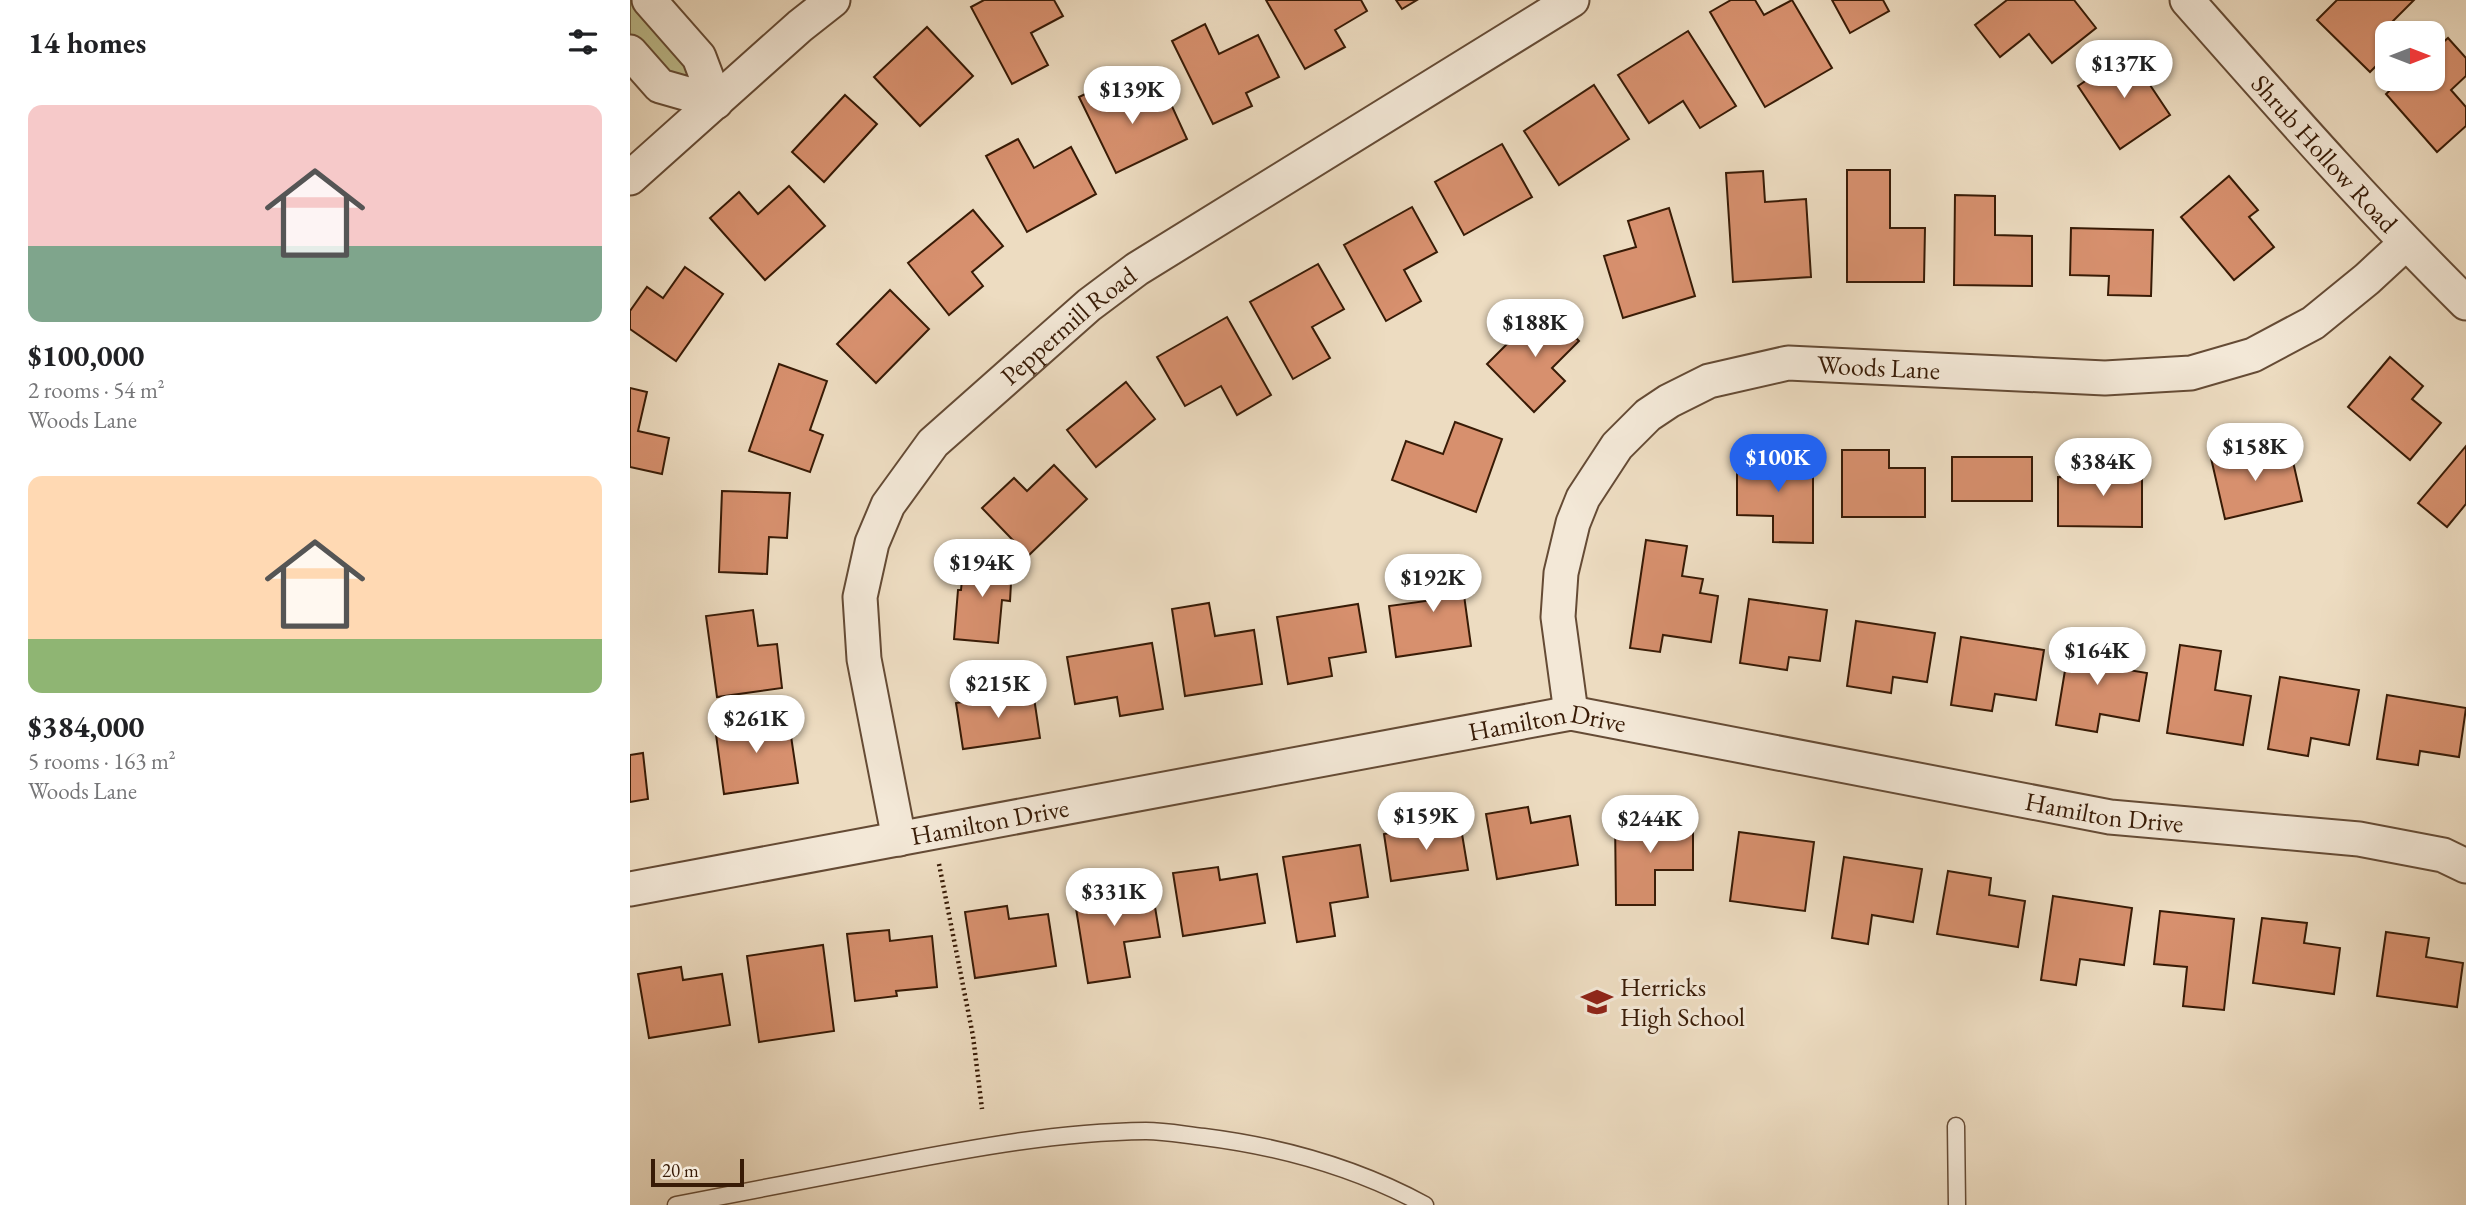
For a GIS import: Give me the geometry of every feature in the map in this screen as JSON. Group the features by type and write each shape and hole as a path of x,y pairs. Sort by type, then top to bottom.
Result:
{"street":[{"path":"649,0 699,57 716,102"},
{"path":"630,178 800,26 833,0"},
{"name":"Peppermill Road","path":"899,839 864,659 860,597 872,543 888,505 933,443 1089,305 1137,269 1572,0"},
{"name":"Shrub Hollow Road","path":"2186,0 2406,243 2466,303"},
{"path":"630,52 660,86 716,102"},
{"name":"Woods Lane","path":"1571,713 1558,617 1561,573 1573,523 1583,498 1617,446 1648,415 1669,401 1709,381 1788,363 2105,378 2190,373 2253,355 2313,323 2406,243"},
{"name":"Hamilton Drive","path":"630,889 1571,713 2110,817 2359,839 2443,855 2466,866"}],"lane":[{"path":"1956,1126 1957,1205"},
{"path":"676,1205 979,1147 1147,1131 1228,1140 1311,1157 1347,1168 1425,1205"}],"path":[{"path":"932,832 973,1036 982,1109"}],"shaded area":[{"path":"630,0 649,0 716,102 630,52"}],"building":[{"path":"984,0 1054,0 1063,16 1031,33 1048,65 1012,84 971,7"},
{"path":"1266,0 1361,0 1367,11 1335,30 1345,47 1305,69"},
{"path":"1396,0 1417,0 1402,9"},
{"path":"1731,0 1755,0 1764,15 1792,0 1832,68 1765,107 1710,12"},
{"path":"1832,0 1883,0 1889,11 1850,33"},
{"path":"2007,0 2074,0 2096,28 2052,63 2029,34 2000,57 1975,25"},
{"path":"2337,0 2414,0 2393,21 2375,21 2375,67 2370,72 2317,20"},
{"path":"1205,24 1219,54 1258,35 1279,77 1246,93 1252,106 1213,124 1172,41"},
{"path":"927,27 973,76 920,126 874,77"},
{"path":"1688,31 1736,106 1700,128 1683,101 1649,123 1618,75"},
{"path":"2448,38 2466,58 2466,76 2451,90 2466,107 2466,126 2437,152 2386,94 2389,91 2445,91 2445,41"},
{"path":"2128,52 2170,115 2120,149 2078,86"},
{"path":"1112,81 1126,110 1165,91 1187,139 1116,173 1079,97"},
{"path":"1594,85 1629,139 1559,185 1524,131"},
{"path":"845,95 877,124 824,182 792,152"},
{"path":"1018,139 1034,168 1071,147 1096,194 1027,232 986,156"},
{"path":"1502,144 1532,197 1464,235 1435,182"},
{"path":"1847,170 1890,170 1890,228 1925,228 1924,282 1847,282"},
{"path":"1763,171 1765,202 1806,199 1811,277 1733,282 1726,173"},
{"path":"2229,176 2258,210 2249,217 2274,247 2234,280 2181,217"},
{"path":"789,186 825,226 765,280 710,218 739,192 758,214"},
{"path":"1955,195 1995,196 1995,235 2032,236 2032,286 1954,285"},
{"path":"1412,207 1437,252 1404,270 1421,301 1386,321 1344,245"},
{"path":"1669,208 1695,296 1623,318 1604,256 1636,247 1628,221"},
{"path":"973,210 1003,246 972,272 983,286 949,315 908,263"},
{"path":"2071,228 2153,230 2151,296 2108,295 2109,276 2070,275"},
{"path":"1318,264 1344,309 1312,327 1330,358 1293,379 1250,302"},
{"path":"685,267 723,294 676,361 630,329 630,311 647,287 663,298"},
{"path":"890,290 929,329 876,383 837,344"},
{"path":"1545,306 1579,341 1552,368 1565,381 1534,412 1487,364"},
{"path":"1227,317 1271,395 1237,415 1221,386 1185,406 1157,357"},
{"path":"2390,357 2423,386 2412,399 2441,423 2410,460 2348,407"},
{"path":"779,364 827,381 810,430 823,435 810,472 749,451"},
{"path":"1126,382 1155,419 1096,467 1067,430"},
{"path":"630,388 647,392 638,431 669,438 662,474 630,467"},
{"path":"1455,422 1502,439 1476,512 1392,480 1406,441 1443,454"},
{"path":"2466,446 2466,504 2447,527 2418,503"},
{"path":"2250,448 2253,462 2291,453 2302,501 2225,519 2211,458"},
{"path":"1842,450 1889,450 1889,468 1925,468 1925,517 1842,517"},
{"path":"1737,455 1813,455 1813,543 1773,542 1773,516 1737,515"},
{"path":"1952,457 2032,457 2032,501 1952,501"},
{"path":"2098,463 2142,463 2142,527 2058,526 2058,477 2098,478"},
{"path":"1054,465 1087,499 1028,556 982,508 1014,478 1027,491"},
{"path":"722,491 790,493 787,538 769,537 767,574 719,572"},
{"path":"1646,540 1687,546 1682,576 1703,579 1700,593 1718,596 1711,642 1663,635 1660,652 1630,648"},
{"path":"987,550 1002,551 1001,563 1007,564 1005,582 1011,583 1010,601 1002,600 998,643 954,639 958,590 961,590 964,559 986,561"},
{"path":"1459,559 1471,646 1396,657 1389,606 1426,601 1421,564"},
{"path":"1749,599 1827,610 1820,661 1789,657 1787,670 1740,663"},
{"path":"1209,603 1215,636 1254,630 1262,684 1185,696 1172,609"},
{"path":"1358,604 1366,652 1329,658 1332,676 1288,684 1277,617"},
{"path":"753,610 758,646 777,644 782,688 717,697 706,616"},
{"path":"1856,621 1935,633 1927,682 1893,677 1891,693 1847,686"},
{"path":"2071,634 2109,640 2104,666 2147,673 2139,721 2100,714 2097,732 2056,725"},
{"path":"1961,637 2044,650 2036,700 1995,694 1992,711 1951,705"},
{"path":"1152,643 1163,709 1120,716 1117,697 1075,704 1067,657"},
{"path":"2180,645 2221,651 2215,690 2251,696 2243,745 2167,733"},
{"path":"2280,677 2359,690 2349,745 2311,738 2308,756 2268,749"},
{"path":"1033,691 1040,738 963,749 956,703"},
{"path":"2387,695 2466,708 2459,757 2420,751 2418,765 2377,759"},
{"path":"788,716 798,783 724,794 715,727"},
{"path":"643,753 648,799 630,802 630,755"},
{"path":"1528,807 1531,823 1570,816 1578,865 1497,879 1486,814"},
{"path":"1693,817 1693,870 1655,870 1655,905 1616,905 1615,818"},
{"path":"1460,822 1468,870 1391,881 1384,834"},
{"path":"1739,832 1814,842 1805,911 1730,901"},
{"path":"1360,845 1368,897 1330,903 1335,936 1297,942 1283,857"},
{"path":"1844,857 1922,869 1913,922 1872,915 1868,944 1832,938"},
{"path":"1218,867 1220,880 1257,874 1265,923 1183,936 1173,873"},
{"path":"1948,871 1991,878 1989,895 2025,901 2018,947 1937,934"},
{"path":"1151,883 1160,937 1124,942 1130,977 1088,983 1074,896"},
{"path":"2053,896 2132,908 2124,965 2080,959 2076,985 2041,980"},
{"path":"1007,906 1009,919 1048,914 1056,966 975,978 965,912"},
{"path":"2160,911 2234,919 2224,1010 2183,1006 2187,967 2154,964"},
{"path":"2262,918 2307,923 2304,943 2340,948 2334,994 2253,983"},
{"path":"889,930 890,941 932,936 937,987 896,991 897,996 855,1001 847,934"},
{"path":"2386,932 2429,938 2426,957 2463,963 2457,1007 2377,996"},
{"path":"823,945 834,1031 759,1042 747,956"},
{"path":"681,967 683,980 722,974 730,1025 649,1038 638,974"}],"place":[{"name":"Herricks High School","path":"1597,1002"}]}
